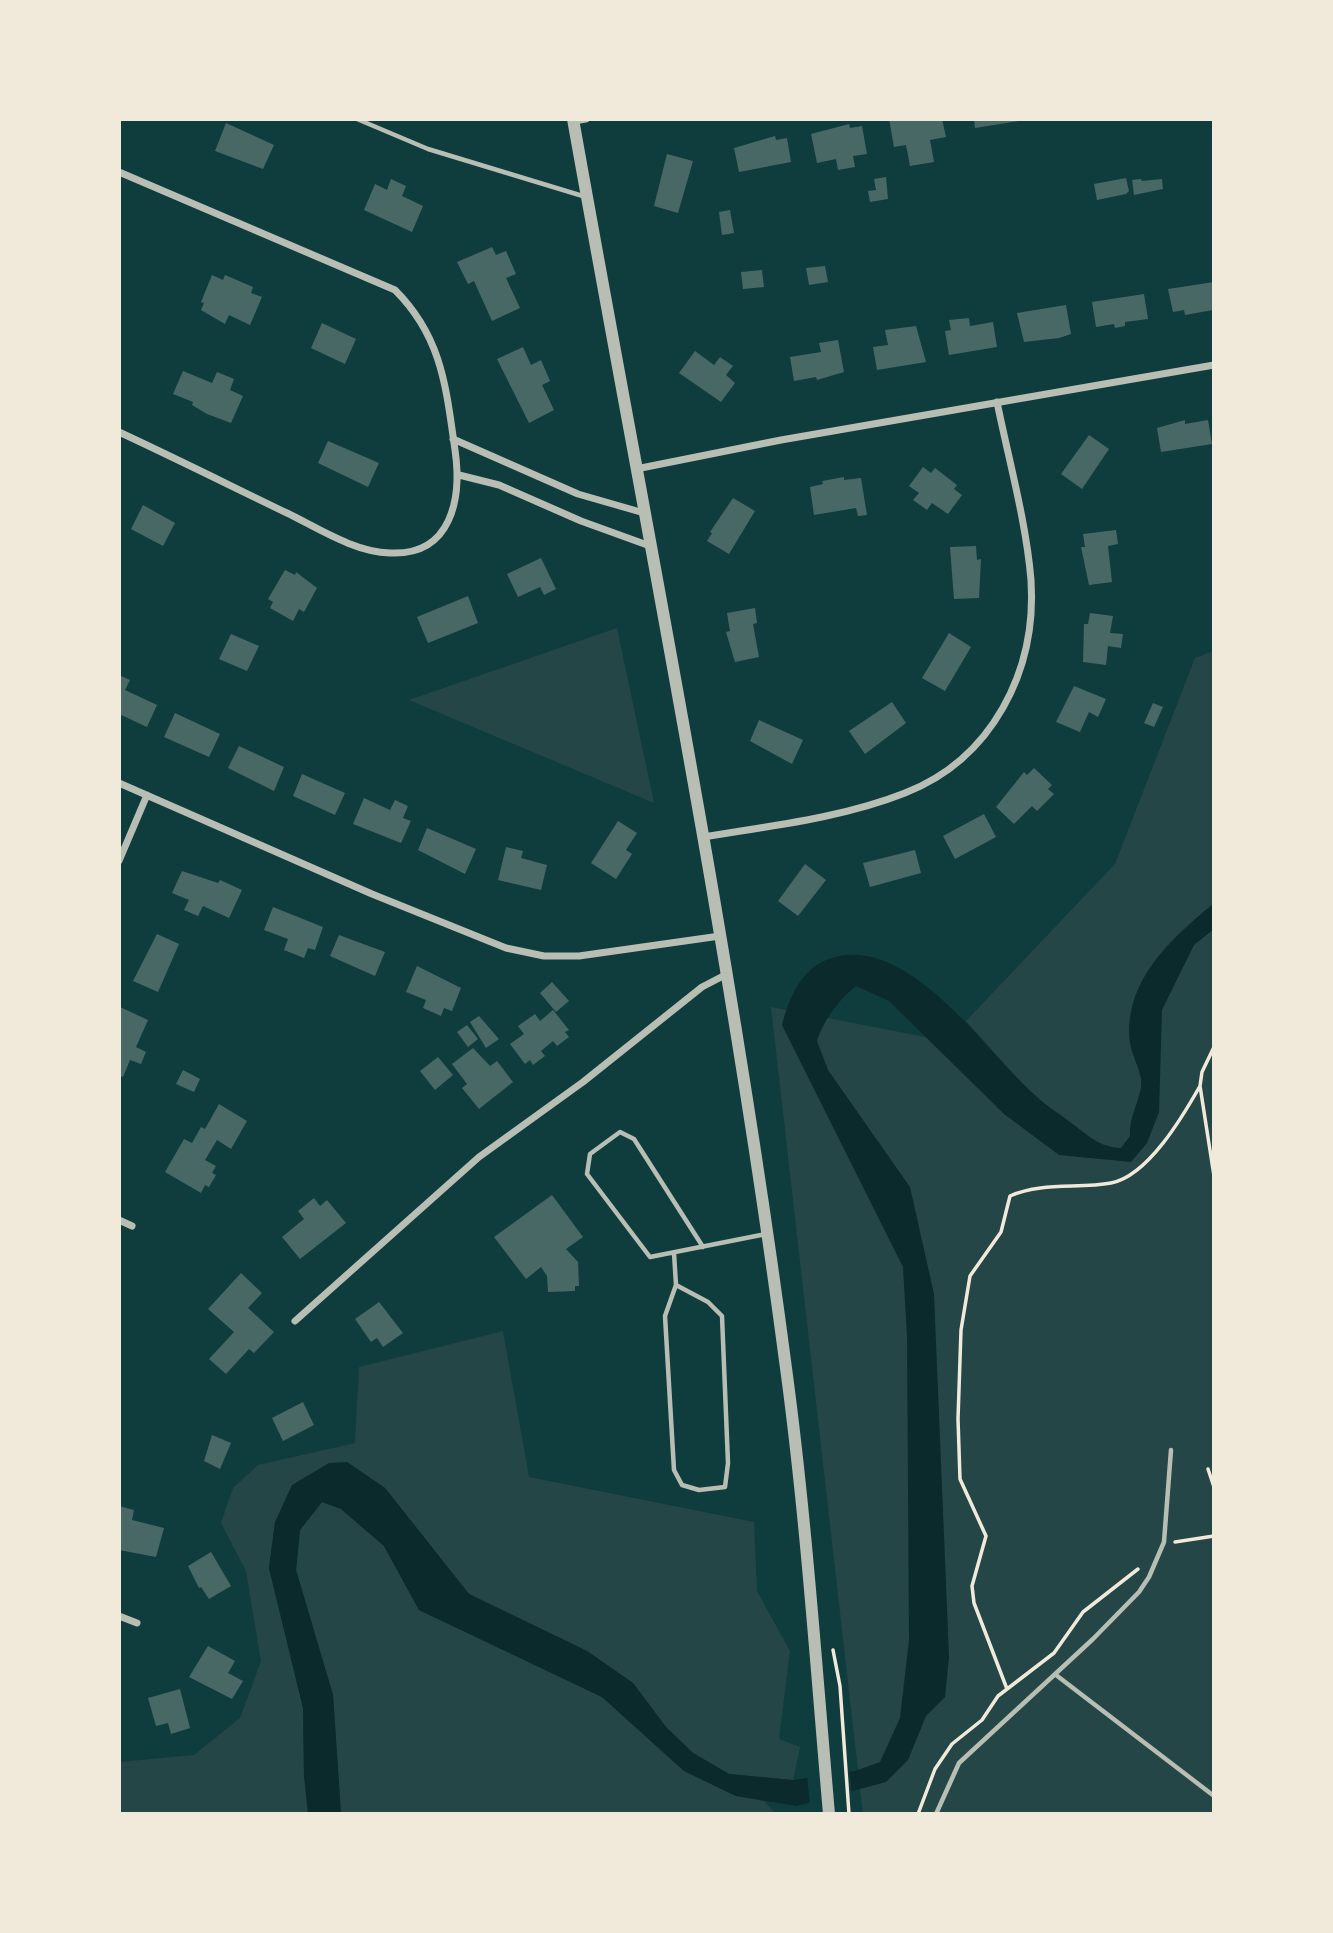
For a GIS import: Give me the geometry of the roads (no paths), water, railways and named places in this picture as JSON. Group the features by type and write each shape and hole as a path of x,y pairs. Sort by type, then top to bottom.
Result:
{"street":[{"path":"578,120 587,197 727,974 767,1234 787,1370 805,1531 829,1814"},
{"path":"119,172 395,290 416,311 435,347 459,475 455,510 436,537 413,550 375,552 336,537 119,432"},
{"path":"636,469 1214,365"},
{"path":"703,837 863,806 906,793 944,774 968,755 994,724 1017,683 1024,662 1031,583 998,402"},
{"path":"453,439 578,494 644,513"},
{"path":"459,475 499,485 582,521 650,546"},
{"path":"119,783 372,894 506,948 544,956 579,956 720,936"},
{"path":"119,860 147,795"},
{"path":"295,1321 479,1157 583,1082 702,987 727,974"},
{"path":"119,1220 132,1226"},
{"path":"119,1616 137,1623"}],"lane":[{"path":"357,119 428,149 587,197"},
{"path":"703,1247 634,1139 620,1132 590,1154 587,1174 650,1257 703,1247 767,1234"},
{"path":"674,1252 677,1285 665,1316 674,1470 682,1485 699,1490 725,1487 728,1463 722,1316 708,1302 677,1285"},
{"path":"936,1814 959,1763 1056,1675 1139,1592 1163,1544 1171,1450"},
{"path":"1056,1675 1214,1796"}]}
